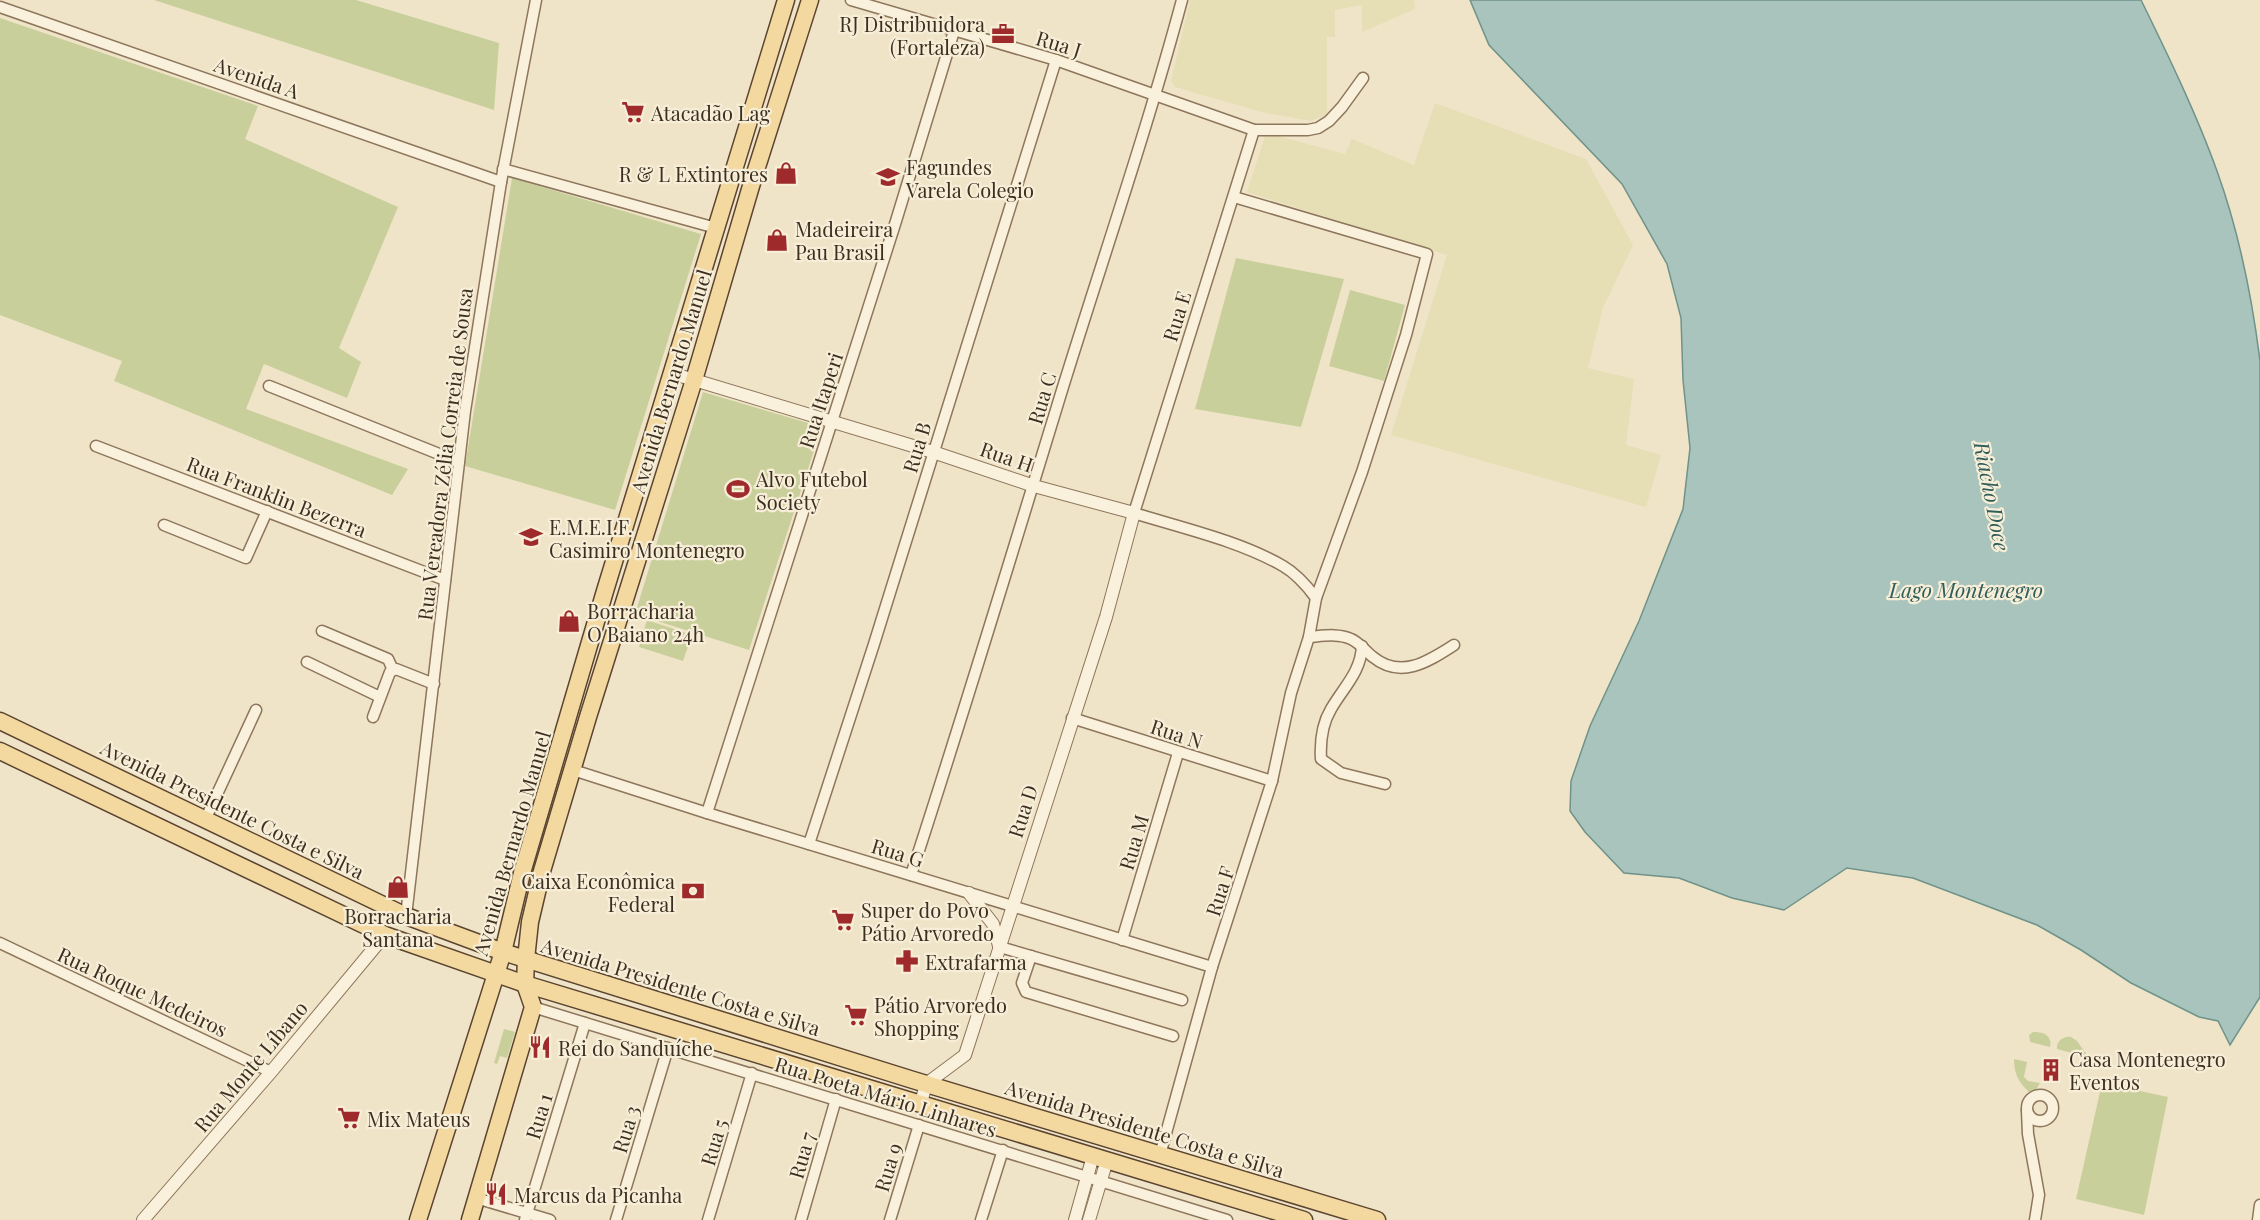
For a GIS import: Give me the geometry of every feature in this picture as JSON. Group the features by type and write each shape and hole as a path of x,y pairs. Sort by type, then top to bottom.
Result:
{"main road":[{"name":"Avenida Bernardo Manuel","path":"418,1220 503,952 522,873 605,591 786,0"},
{"name":"Avenida Bernardo Manuel","path":"525,984 530,922 542,871 810,0"},
{"name":"Avenida Presidente Costa e Silva","path":"0,721 271,849 406,916 503,952 926,1084 1377,1220"},
{"path":"22,731 5,754 385,935 525,984 1304,1220"},
{"path":"242,867 274,870 279,866 279,861 271,849"},
{"path":"297,893 292,883 298,873 307,871 321,874"},
{"path":"470,1220 533,1007 525,984"}],"street":[{"path":"0,7 3,0"},
{"name":"Rua Vereadora Zélia Correia de Sousa","path":"406,916 459,462 482,296 503,169 536,0"},
{"name":"Rua J","path":"850,0 1056,60 1254,130"},
{"name":"Rua C","path":"911,875 976,675 1156,94 1182,0"},
{"name":"Avenida A","path":"0,7 501,182"},
{"name":"Rua Itaperi","path":"707,813 897,221 954,31"},
{"name":"Rua B","path":"809,844 874,644 1056,60"},
{"path":"1254,130 1318,128 1329,121 1342,107 1363,78"},
{"name":"Rua E","path":"1134,513 1254,130"},
{"path":"503,169 716,228"},
{"name":"Rua F","path":"1160,1155 1212,967 1272,782 1291,693 1309,637 1316,598 1335,552 1406,335 1427,254 1234,197"},
{"name":"Rua H","path":"671,373 933,452 1034,486 1134,513 1246,549 1284,567 1305,584 1316,598"},
{"path":"269,387 459,462"},
{"name":"Rua Franklin Bezerra","path":"96,446 445,580"},
{"path":"164,525 246,558 267,511"},
{"name":"Rua D","path":"926,1084 965,1055 1106,617 1134,513"},
{"path":"322,631 388,659 393,670"},
{"path":"1309,637 1334,635 1350,638 1374,658 1387,665 1405,668 1424,665 1454,645"},
{"path":"1362,646 1361,658 1356,671 1330,710 1323,729 1321,759 1341,773 1385,784"},
{"path":"307,662 380,696"},
{"path":"393,670 396,669 434,684"},
{"path":"373,717 393,670"},
{"path":"206,818 256,710"},
{"name":"Rua N","path":"1072,718 1272,782"},
{"name":"Rua M","path":"1122,940 1178,753"},
{"name":"Rua G","path":"573,770 1212,967"},
{"path":"969,893 993,924 1000,947 1182,1000"},
{"name":"Rua Monte Líbano","path":"143,1220 385,935"},
{"name":"Rua Roque Medeiros","path":"0,943 271,1072"},
{"path":"1030,956 1022,983 1026,992 1173,1036"},
{"name":"Rua Poeta Mário Linhares","path":"533,1007 1227,1220"},
{"name":"Rua 1","path":"526,1216 585,1023"},
{"name":"Rua 3","path":"616,1220 668,1048"},
{"name":"Rua 5","path":"708,1220 752,1073"},
{"path":"921,1103 926,1084"},
{"name":"Rua 7","path":"801,1220 836,1099"},
{"path":"2027,1111 2030,1155 2039,1195 2035,1220"},
{"name":"Rua 9","path":"890,1220 919,1125"},
{"path":"981,1220 1003,1150"},
{"path":"1075,1220 1087,1176 1100,1158"},
{"path":"1089,1220 1101,1180 1100,1158"},
{"path":"477,1198 526,1216 550,1220"},
{"path":"2258,1220 2260,1205"}],"shaded area":[{"path":"1190,0 1414,0 1415,9 1362,32 1362,5 1335,10 1335,37 1327,37 1327,114 1311,121 1265,113 1175,87 1171,81"},
{"path":"1435,103 1586,159 1633,245 1603,308 1588,368 1634,379 1626,445 1661,455 1646,507 1391,435 1447,255 1247,192 1266,133 1345,154 1352,139 1414,165"}],"green space":[{"path":"154,0 356,0 499,43 494,110"},
{"path":"0,18 258,106 245,139 398,207 339,348 361,362 347,398 264,364 246,409 408,469 392,495 114,381 122,361 0,315"},
{"path":"512,178 701,234 615,510 465,466"},
{"path":"1236,258 1344,279 1301,427 1195,409"},
{"path":"1350,290 1405,305 1384,381 1329,366"},
{"name":"Alvo Futebol Society","path":"703,392 815,425 820,432 749,650 635,614"},
{"path":"647,620 692,635 683,661 639,647"},
{"path":"504,1029 515,1032 507,1058 500,1056 497,1064 494,1063"},
{"path":"2033,1032 2040,1032 2049,1037 2050,1047 2030,1042 2029,1035"},
{"path":"2071,1037 2077,1041 2087,1055 2086,1057 2057,1049 2061,1040"},
{"path":"2014,1059 2027,1062 2024,1077 2028,1081 2040,1083 2036,1090 2029,1092 2022,1085 2017,1077"},
{"path":"2102,1083 2168,1097 2144,1215 2076,1199"}],"water":[{"name":"Lago Montenegro","path":"1470,0 2141,0 2191,106 2225,194 2244,265 2260,361 2260,997 2230,1045 2218,1021 2199,1017 2131,983 2081,950 2037,925 1913,878 1847,868 1784,910 1732,898 1679,878 1624,873 1585,832 1570,811 1571,781 1590,726 1639,621 1683,509 1690,448 1683,380 1681,318 1667,264 1622,184 1489,45"}],"place":[{"name":"RJ Distribuidora (Fortaleza)","path":"1003,34"},
{"name":"Atacadão Lag","path":"633,112"},
{"name":"R & L Extintores","path":"786,173"},
{"name":"Fagundes Varela Colegio","path":"888,177"},
{"name":"Madeireira Pau Brasil","path":"777,240"},
{"name":"Alvo Futebol Society","path":"738,489"},
{"name":"E.M.E.I.F. Casimiro Montenegro","path":"531,537"},
{"name":"Borracharia O Baiano 24h","path":"569,621"},
{"name":"Borracharia Santana","path":"398,887"},
{"name":"Caixa Econômica Federal","path":"693,891"},
{"name":"Super do Povo Pátio Arvoredo","path":"843,920"},
{"name":"Extrafarma","path":"907,961"},
{"name":"Pátio Arvoredo Shopping","path":"856,1015"},
{"name":"Rei do Sanduíche","path":"540,1047"},
{"name":"Casa Montenegro Eventos","path":"2051,1070"},
{"name":"Mix Mateus","path":"349,1118"},
{"name":"Marcus da Picanha","path":"496,1194"}],"water label":[{"name":"Riacho Doce","path":"1993,496"}]}
